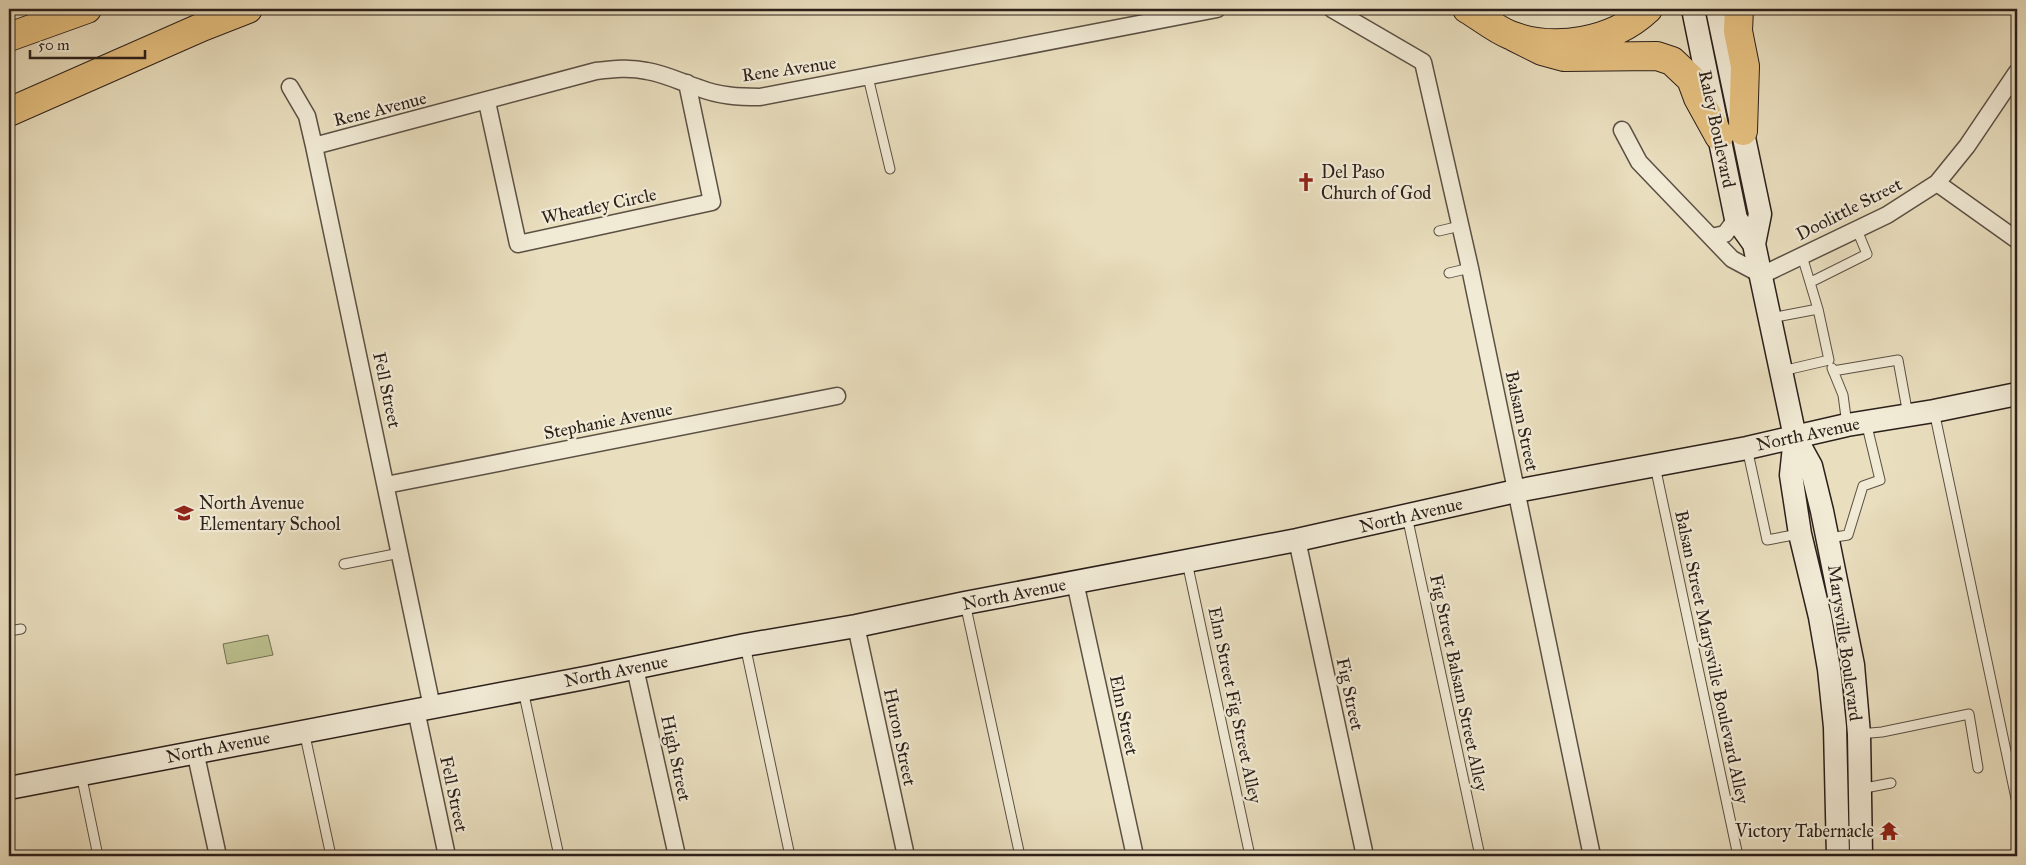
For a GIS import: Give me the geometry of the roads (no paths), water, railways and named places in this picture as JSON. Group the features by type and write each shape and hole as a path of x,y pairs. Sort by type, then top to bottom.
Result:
{"highway":[{"path":"9,37 87,9"},
{"path":"9,112 202,27 248,9"},
{"path":"1467,9 1542,51 1564,57 1658,56 1672,61 1691,79 1698,98 1731,133"},
{"path":"1514,37 1556,43 1581,41 1621,28 1648,9"},
{"path":"1731,133 1745,66 1738,31 1739,9"}],"street":[{"name":"Rene Avenue","path":"314,146 487,102 596,71 620,68 645,70 722,95 760,97 1217,9"},
{"name":"Balsam Street","path":"1332,9 1423,62 1470,268 1592,856"},
{"name":"Raley Boulevard","path":"1692,9 1731,133 1760,214 1754,244"},
{"name":"Raley Boulevard","path":"1716,9 1731,133 1736,219 1754,244 1762,275"},
{"name":"Doolittle Street","path":"1762,275 1887,215 1937,183 1967,146 2017,72"},
{"name":"Wheatley Circle","path":"487,102 518,244 712,202 687,83"},
{"name":"Fell Street","path":"290,87 307,116 400,553 447,856"},
{"path":"1622,130 1639,162 1732,259 1762,275"},
{"path":"1937,183 2017,240"},
{"path":"1711,237 1725,234 1736,219"},
{"name":"Marysville Boulevard","path":"1762,275 1795,437 1791,475 1800,534 1820,617 1829,669 1835,727 1838,856"},
{"name":"North Avenue","path":"9,788 195,751 523,690 745,645 856,626 965,602 1187,562 1516,491 1747,448 1856,423 1934,411 2017,394"},
{"name":"Stephanie Avenue","path":"386,485 838,396"},
{"name":"Marysville Boulevard","path":"1795,437 1811,466 1829,538 1852,665 1859,734 1861,856"},
{"name":"Fig Street","path":"1296,540 1365,856"},
{"name":"Elm Street","path":"1075,582 1134,856"},
{"name":"Huron Street","path":"856,626 906,856"},
{"name":"High Street","path":"635,668 677,856"},
{"path":"195,751 218,856"}],"lane":[{"path":"868,77 890,169"},
{"path":"1439,230 1460,226"},
{"path":"1811,282 1868,254 1857,230"},
{"path":"1802,256 1811,282 1829,360 1880,480 1863,486 1848,536 1829,538"},
{"path":"1449,273 1470,268"},
{"path":"1771,318 1818,309"},
{"path":"1782,371 1829,360"},
{"path":"1833,371 1898,360 1908,415"},
{"path":"1934,411 2017,803"},
{"path":"1747,448 1767,540 1800,534"},
{"name":"Balsan Street Marysville Boulevard Alley","path":"1655,465 1738,856"},
{"name":"Fig Street Balsam Street Alley","path":"1406,516 1480,856"},
{"path":"344,564 400,553"},
{"name":"Elm Street Fig Street Alley","path":"1187,562 1250,856"},
{"path":"965,602 1020,856"},
{"path":"9,632 21,629"},
{"path":"745,645 790,856"},
{"path":"523,690 559,856"},
{"path":"1859,734 1882,732 1969,714 1978,768"},
{"path":"304,731 331,856"},
{"path":"81,774 98,856"},
{"path":"1860,788 1891,784"}],"place":[{"name":"Del Paso Church of God","path":"1306,182"},
{"name":"North Avenue Elementary School","path":"184,513"},
{"name":"Victory Tabernacle","path":"1889,831"}]}
